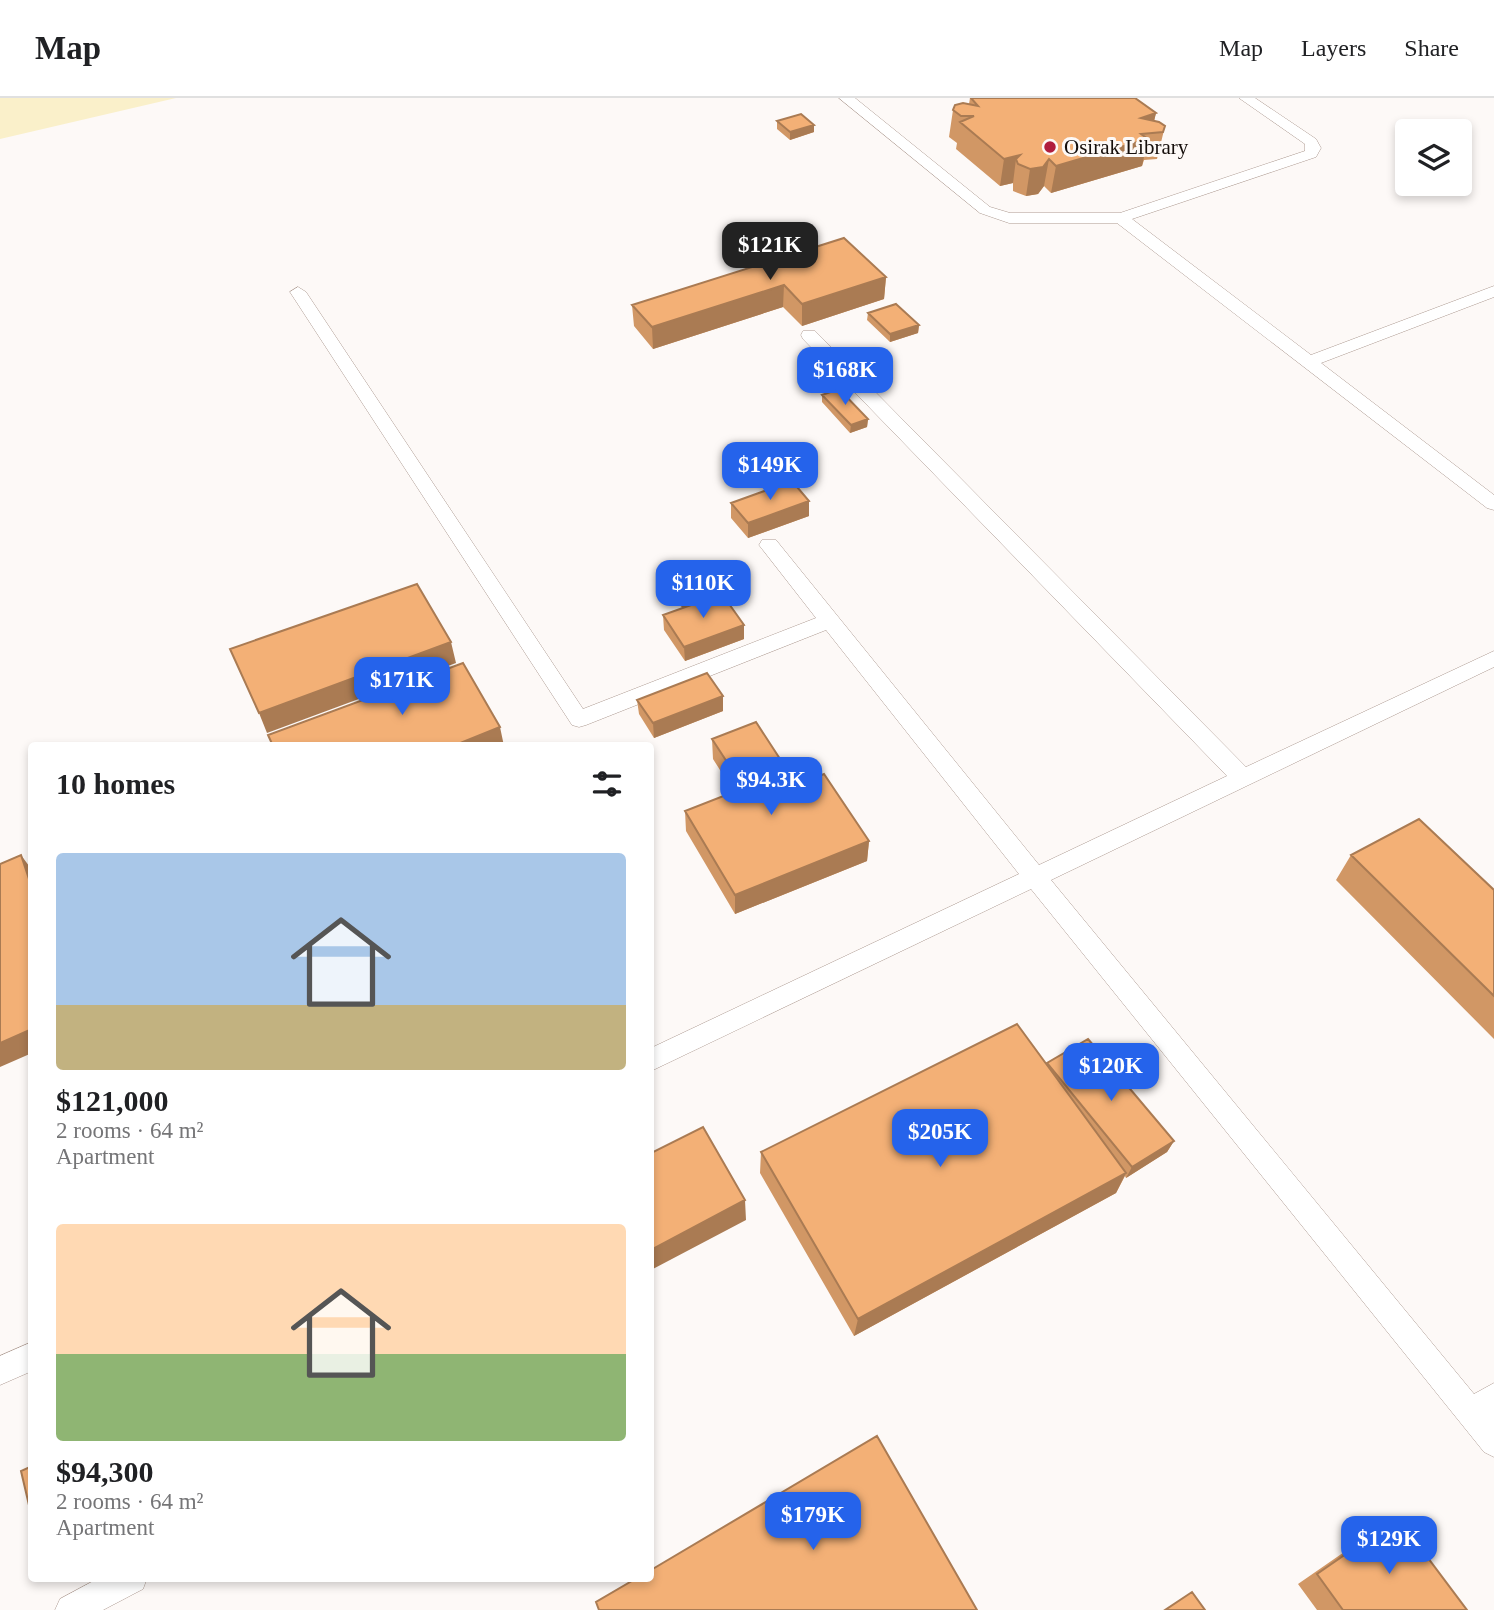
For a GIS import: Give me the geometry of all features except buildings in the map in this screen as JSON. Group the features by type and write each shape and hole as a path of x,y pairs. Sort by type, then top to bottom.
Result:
{"lane":[{"path":"846,98 985,210 1009,218 1121,218 1311,154 1314,148 1311,142 1246,98"},
{"path":"1121,218 1494,504"},
{"path":"1309,362 1494,291"},
{"path":"298,292 579,719 830,621"},
{"path":"809,335 1243,778"},
{"path":"769,545 1035,877 1482,1406 1494,1442"},
{"path":"654,1059 1494,658"},
{"path":"0,1371 28,1358"},
{"path":"71,1610 124,1582"}],"sand":[{"path":"0,98 176,98 0,139"}],"place":[{"name":"Osirak Library","path":"1050,147"}]}
